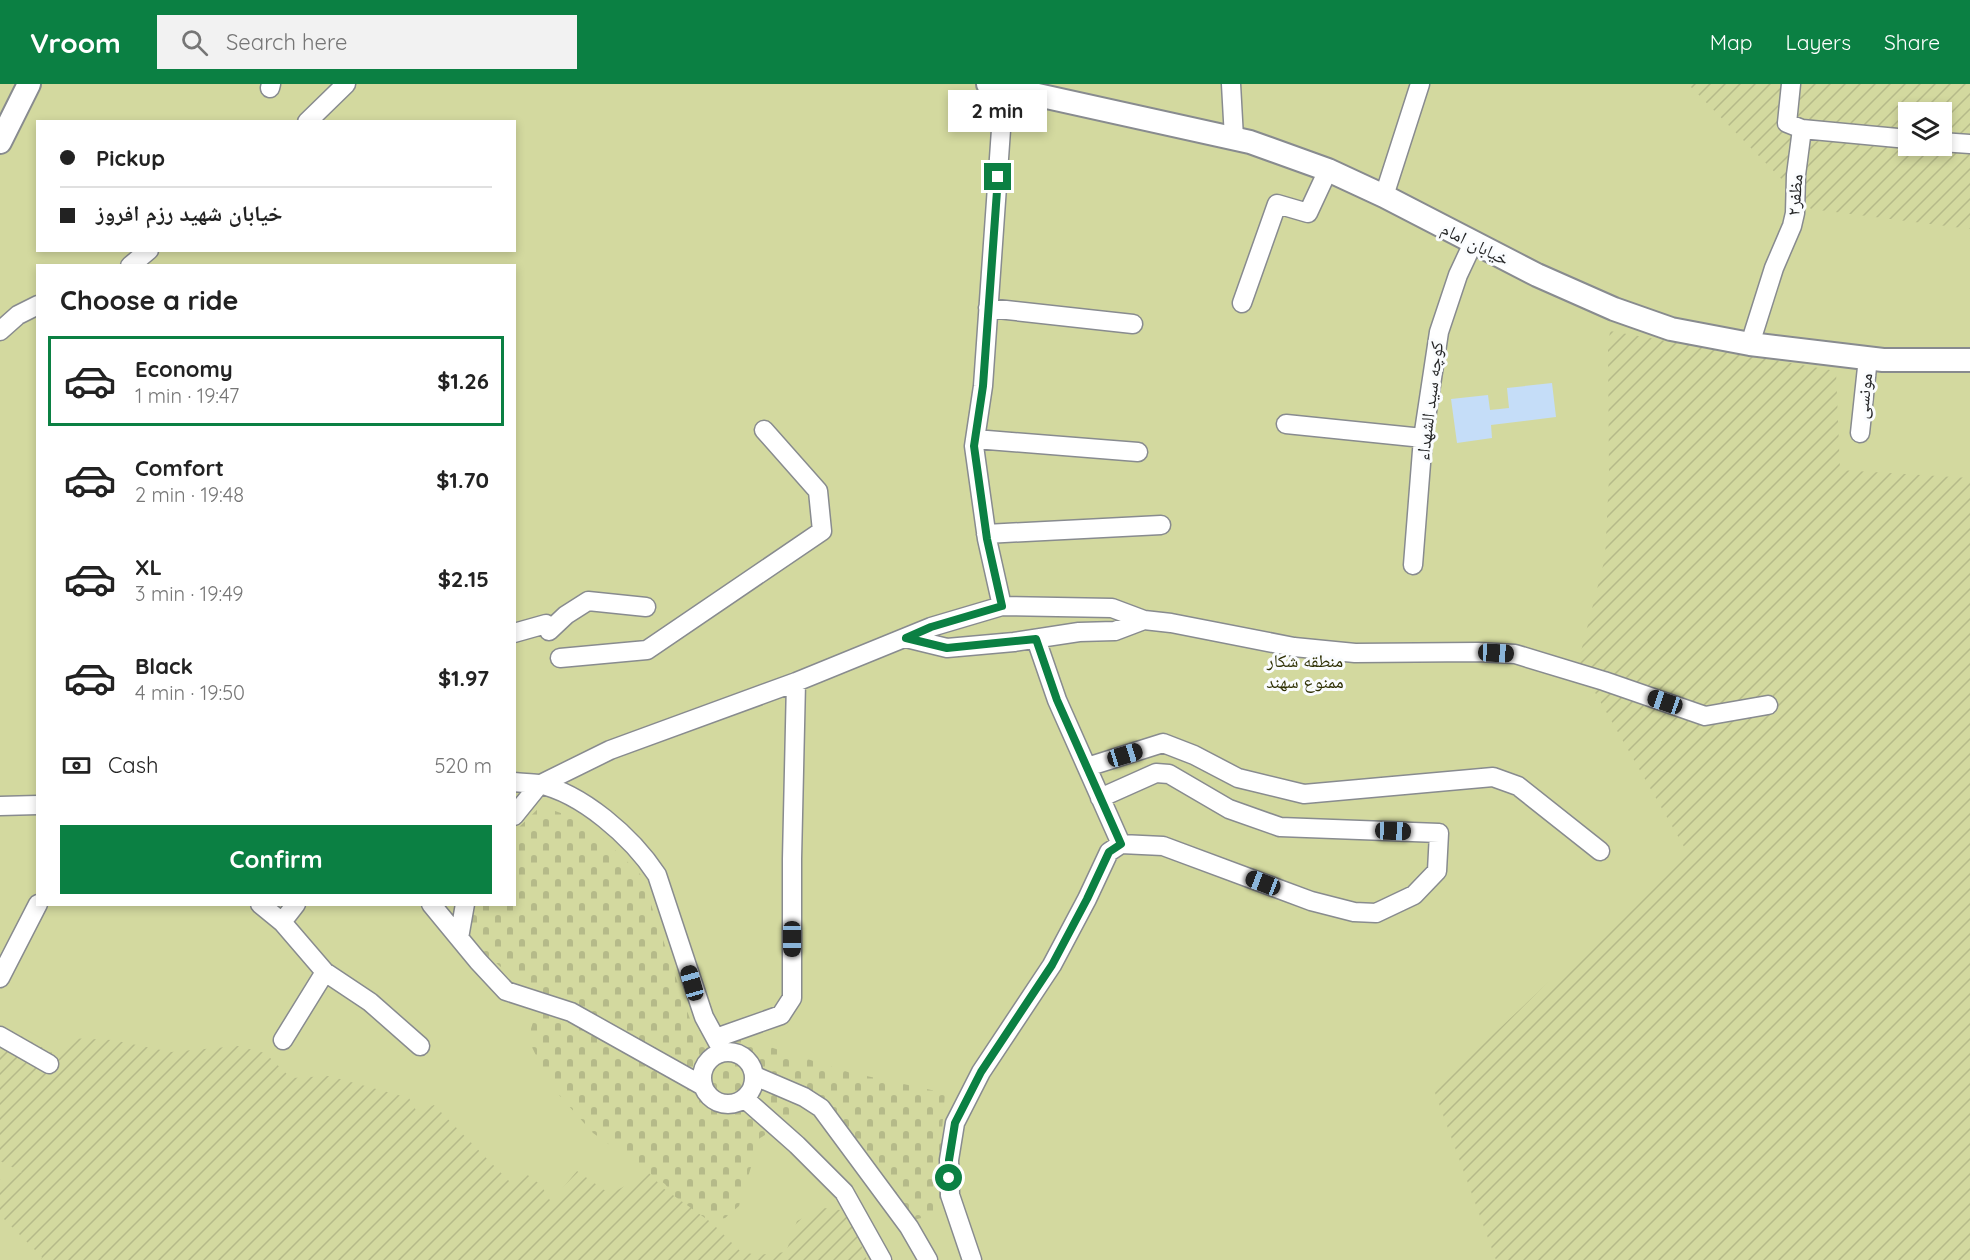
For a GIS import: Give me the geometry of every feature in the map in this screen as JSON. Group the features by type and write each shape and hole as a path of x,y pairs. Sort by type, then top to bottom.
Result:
{"street":[{"path":"0,142 29,84"},
{"path":"309,120 346,84"},
{"path":"1231,84 1234,138"},
{"path":"1384,196 1420,84"},
{"path":"1791,84 1787,123 1802,129 1898,138"},
{"path":"996,86 988,308 983,386 974,446 986,534 1002,606"},
{"name":"خیابان امام","path":"996,86 1250,142 1328,170 1384,196 1537,275 1614,309 1671,330 1750,344 1883,360 1970,360"},
{"name":"مظفر۲","path":"1750,344 1774,268 1794,220 1802,129"},
{"path":"1952,143 1970,144"},
{"path":"1242,303 1277,204 1308,213 1328,170"},
{"name":"کوچه سید الشهداء","path":"1413,565 1423,438 1439,332 1458,275 1473,243"},
{"path":"132,264 147,252"},
{"path":"0,331 18,315 36,306"},
{"path":"988,308 1133,324"},
{"name":"مونسی","path":"1860,433 1868,358"},
{"path":"1286,424 1423,438"},
{"path":"560,658 647,650 822,531 818,491 764,430"},
{"path":"975,439 1138,452"},
{"path":"986,534 1161,525"},
{"path":"516,633 547,628 588,601 646,607"},
{"path":"516,814 539,785 610,750 796,682 931,627 1002,606 1112,608 1144,621 1171,623 1294,647 1355,653 1515,654 1604,681 1705,716 1768,705"},
{"path":"906,638 947,648 1079,632 1114,631 1144,621"},
{"path":"1036,639 1057,700 1121,844"},
{"path":"703,1086 704,1069 720,1045 781,1015 792,998 796,682"},
{"path":"1087,767 1163,743 1194,755 1238,778 1304,794 1493,777 1518,786 1600,852"},
{"path":"972,1260 950,1195 949,1160 955,1123 981,1072 1052,965 1109,852 1121,844 1163,846 1311,901 1354,912 1376,913 1414,895 1437,871 1439,833 1280,826 1229,809 1169,774 1156,773 1100,798"},
{"path":"433,906 506,991 570,1012 703,1086 713,1100 720,1104 738,1103 751,1093 755,1076 748,1060 720,1045 704,1017 657,875 647,860 612,823 587,805 539,785 516,782"},
{"path":"0,806 36,805"},
{"path":"0,978 37,906"},
{"path":"262,906 282,922 325,972 370,1002 420,1046"},
{"path":"282,922 294,906"},
{"path":"459,938 465,906"},
{"path":"283,1040 325,972"},
{"path":"0,1036 49,1064"},
{"path":"755,1076 804,1097 821,1108 909,1227 928,1260"},
{"path":"745,1099 797,1145 844,1192 882,1260"}],"green space":[{"name":"منطقه شکار ممنوع سهند","path":"0,84 1970,84 1970,1260 0,1260"},
{"path":"1688,84 1970,84 1970,229 1811,209"},
{"path":"1610,331 1836,371 1840,470 1970,478 1970,1260 1496,1260 1434,1090 1687,852 1578,663 1605,558 1609,477 1608,348"},
{"path":"541,806 586,822 641,875 691,1022 848,1072 945,1093 941,1143 946,1212 913,1220 862,1154 828,1098 760,1138 739,1206 725,1218 696,1224 665,1184 593,1133 551,1086 528,1039 543,988 508,973 483,952 470,920 474,906 516,906 516,830"},
{"path":"10,1030 60,1057 68,1038 112,1040 171,1052 238,1046 265,1053 291,1078 329,1076 409,1098 417,1112 434,1105 511,1183 525,1173 541,1185 551,1202 577,1171 610,1194 649,1173 663,1188 712,1223 740,1251 756,1255 786,1252 797,1221 824,1208 848,1211 867,1260 41,1260 42,1257 0,1215 0,1180 22,1172 0,1161 0,1049"}],"building":[{"path":"1552,383 1556,417 1491,425 1492,438 1457,443 1451,399 1488,395 1490,410 1509,408 1507,388"}],"route":[{"path":"949,1178 949,1160 955,1123 981,1072 1052,965 1109,852 1121,844 1057,700 1036,639 947,648 906,638 931,627 1002,606 987,539 974,446 983,386 998,177"}]}
